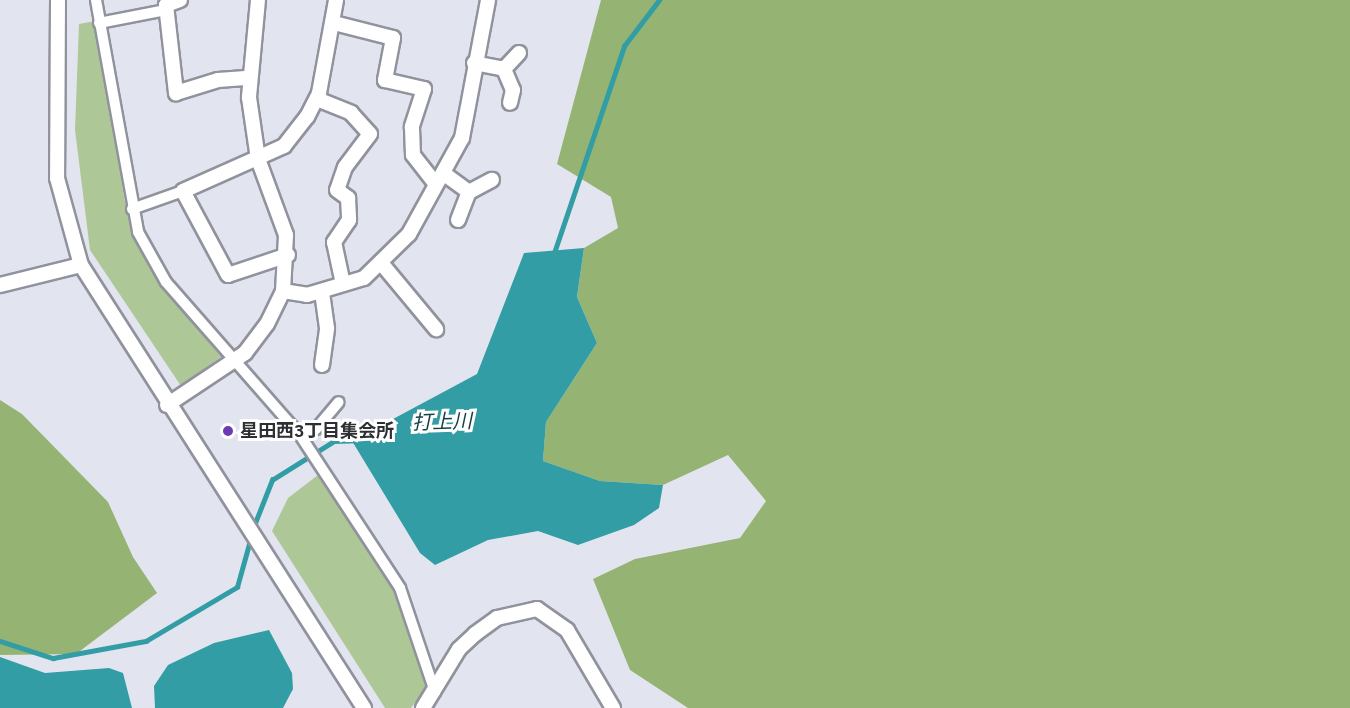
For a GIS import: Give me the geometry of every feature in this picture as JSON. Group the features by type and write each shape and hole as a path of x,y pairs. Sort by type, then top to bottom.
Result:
{"street":[{"path":"58,0 57,178 81,265 167,405 364,708"},
{"path":"96,0 138,232 166,282 300,435 400,588 435,692"},
{"path":"99,23 166,10 180,0"},
{"path":"167,405 233,361 267,324 283,291 288,255 258,159 249,78 258,0"},
{"path":"132,208 183,191 284,146 317,99 334,23 336,0"},
{"path":"283,291 308,295 344,284 382,264 409,234 462,138 474,63 488,0"},
{"path":"166,10 176,93 218,80 249,78"},
{"path":"334,23 393,38 385,80 424,89 412,127 413,155 440,178 469,192"},
{"path":"504,69 519,52"},
{"path":"474,63 504,69"},
{"path":"504,69 513,90 510,103"},
{"path":"317,99 351,113 370,134 345,167 337,190 348,198 349,220 334,242 344,284"},
{"path":"458,220 469,192 492,180"},
{"path":"183,191 228,274 288,255"},
{"path":"382,264 436,329"},
{"path":"0,285 81,265"},
{"path":"322,291 327,328 322,365"},
{"path":"300,435 316,429 339,402"},
{"path":"423,708 435,692 459,649 475,634 497,618 537,609 567,630 613,708"}],"green space":[{"path":"601,0 1350,0 1350,708 688,708 630,670 593,579 635,559 740,538 766,501 728,455 663,485 600,481 543,461 546,422 597,343 577,297 584,248 618,228 611,197 557,164"},
{"path":"95,21 126,208 155,276 222,356 181,386 90,250 75,130 79,24"},
{"path":"0,400 22,414 108,502 133,557 157,593 76,654 0,655"},
{"path":"318,475 397,591 429,683 411,708 385,708 272,531 288,498"}],"water":[{"path":"584,248 577,297 597,343 546,422 543,461 600,481 663,485 659,508 634,525 578,545 538,531 488,540 435,565 420,553 352,441 477,374 524,253"},
{"path":"269,630 292,673 293,689 283,708 155,708 154,686 168,665 214,643"},
{"path":"0,657 45,673 109,668 123,673 132,708 0,708"}],"waterway":[{"name":"打上川","path":"553,256 624,46 659,0"},
{"name":"打上川","path":"253,528 272,480 334,441 357,440"},
{"name":"打上川","path":"0,641 53,658 146,641 237,587 251,537"}],"place":[{"name":"星田西3丁目集会所","path":"228,431"}]}
